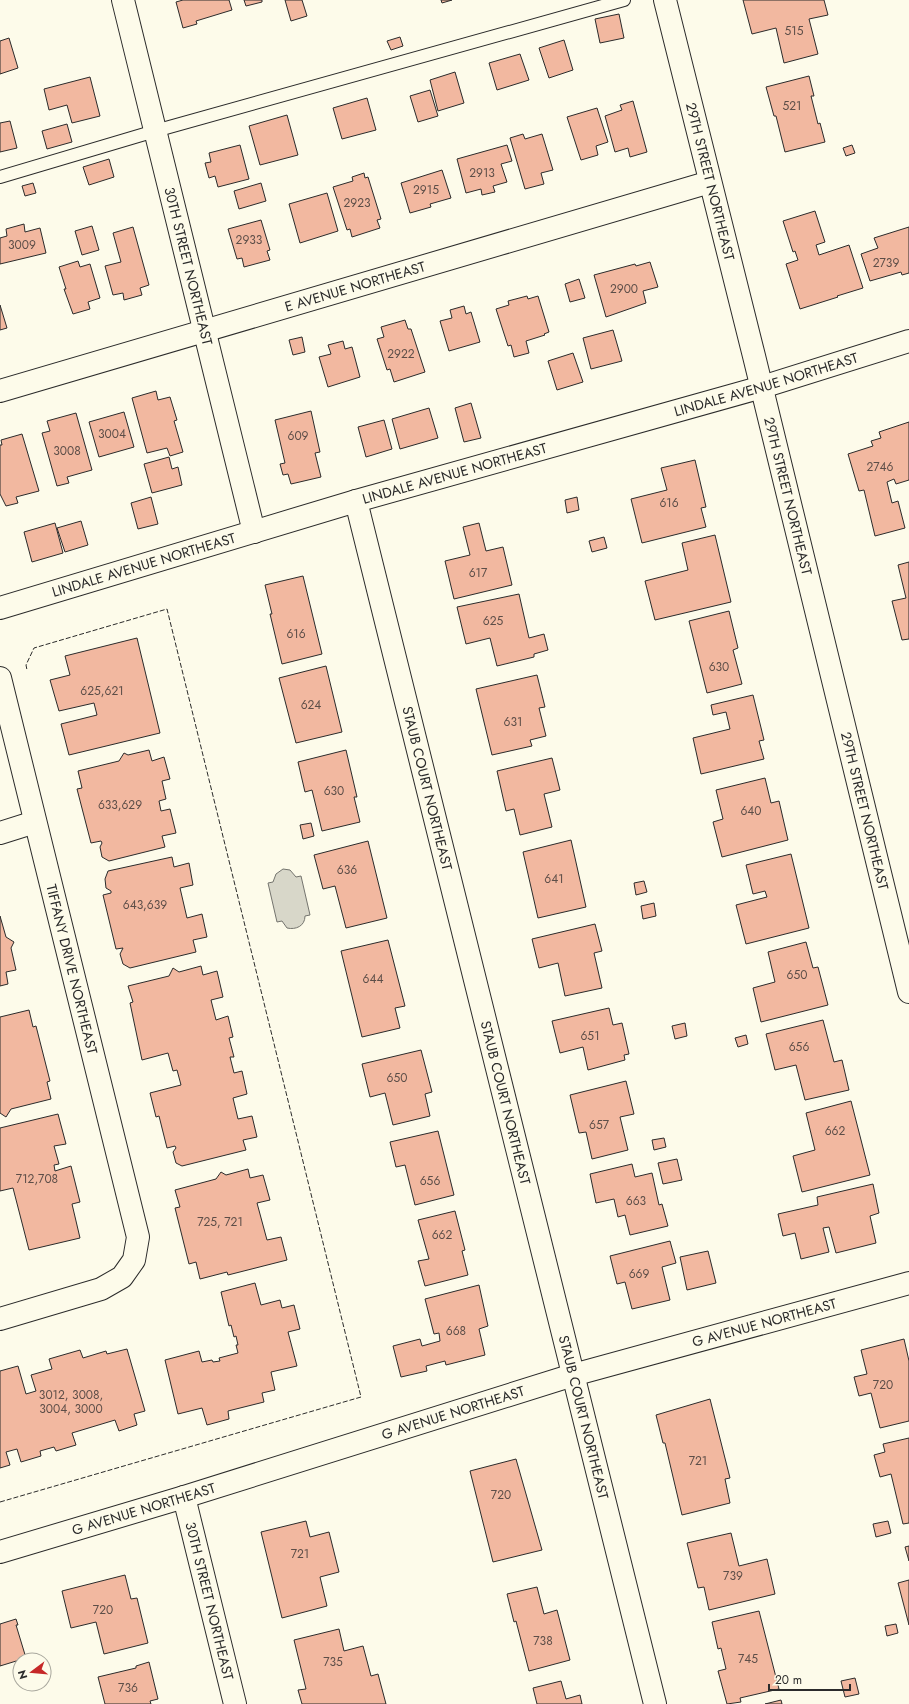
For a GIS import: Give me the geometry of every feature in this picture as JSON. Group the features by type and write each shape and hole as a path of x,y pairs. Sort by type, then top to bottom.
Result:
{"street":[{"name":"30TH STREET NORTHEAST","path":"123,0 254,532"},
{"name":"29TH STREET NORTHEAST","path":"665,0 762,387 909,992"},
{"name":"E AVENUE NORTHEAST","path":"0,391 710,182"},
{"name":"LINDALE AVENUE NORTHEAST","path":"0,608 356,501 762,387 909,341"},
{"name":"STAUB COURT NORTHEAST","path":"356,501 655,1704"},
{"name":"TIFFANY DRIVE NORTHEAST","path":"0,678 138,1238 134,1260 122,1277 101,1289 0,1319"},
{"path":"0,833 35,822"},
{"name":"G AVENUE NORTHEAST","path":"0,1552 184,1497 574,1375 909,1283"},
{"name":"30TH STREET NORTHEAST","path":"184,1497 235,1704"}],"lane":[{"path":"0,177 156,131 624,0"}],"shaded area":[{"path":"283,869 290,870 296,877 301,876 310,915 305,916 302,925 297,928 287,928 282,921 277,922 268,883 273,882 276,874"}],"building":[{"path":"183,0 229,0 232,10 196,21 197,24 183,28 176,2"},
{"path":"244,0 262,0 262,2 246,6"},
{"path":"285,0 302,0 307,16 291,21"},
{"path":"441,0 452,0 442,3"},
{"path":"743,0 824,0 828,15 809,19 818,54 784,63 776,28 752,34"},
{"path":"619,14 624,38 600,43 595,19"},
{"path":"400,37 403,46 391,50 387,41"},
{"path":"9,38 18,68 0,74 0,41"},
{"path":"564,40 573,70 549,78 539,48"},
{"path":"520,54 529,80 497,90 489,63"},
{"path":"455,72 464,103 438,111 430,80"},
{"path":"809,76 814,96 811,96 818,124 820,123 825,142 785,152 776,116 774,116 766,87"},
{"path":"90,77 100,116 72,123 67,105 49,110 44,89"},
{"path":"430,90 438,116 418,122 410,96"},
{"path":"367,98 376,130 342,139 333,108"},
{"path":"633,101 647,152 630,157 628,148 615,152 605,116 622,110 620,105"},
{"path":"597,108 608,142 596,146 598,155 581,160 567,117"},
{"path":"287,115 298,155 260,165 249,126"},
{"path":"10,121 17,148 0,152 0,123"},
{"path":"67,124 72,142 47,149 42,131"},
{"path":"523,134 525,139 542,134 553,170 541,173 544,184 525,189 510,138"},
{"path":"240,145 249,179 218,187 215,176 209,178 205,163 211,162 209,153"},
{"path":"507,145 512,161 501,164 507,182 493,186 495,192 482,195 481,189 466,193 457,159"},
{"path":"852,145 855,153 846,156 843,148"},
{"path":"109,159 114,177 89,185 83,167"},
{"path":"442,170 451,198 430,204 431,207 410,213 401,183"},
{"path":"364,173 365,178 368,177 381,219 377,220 380,228 352,237 350,229 347,230 333,187 353,181 352,177"},
{"path":"33,183 36,193 25,196 22,186"},
{"path":"261,183 266,201 239,209 234,191"},
{"path":"327,193 338,231 300,243 289,204"},
{"path":"815,211 825,242 816,245 819,255 849,245 863,288 800,309 786,264 798,260 795,251 793,252 783,221"},
{"path":"261,220 270,250 267,251 270,260 244,267 242,258 237,259 228,229"},
{"path":"24,224 25,232 40,228 46,253 0,264 0,238 7,236 6,229"},
{"path":"92,226 99,250 82,255 75,231"},
{"path":"133,227 149,285 140,288 142,295 124,300 123,293 113,295 105,266 121,262 113,233"},
{"path":"909,227 909,273 902,275 901,272 870,281 861,254 878,248 874,238"},
{"path":"78,261 80,267 90,264 100,298 88,302 90,309 73,314 64,289 66,289 59,267"},
{"path":"650,262 658,287 643,291 646,303 606,317 594,275 635,264 636,266"},
{"path":"579,279 585,298 570,302 565,284"},
{"path":"527,296 528,299 538,296 549,332 544,334 545,335 526,341 529,353 514,357 511,345 508,346 496,309 509,305 508,301"},
{"path":"0,305 7,328 0,330"},
{"path":"464,306 466,314 471,312 480,342 449,351 440,321 452,318 450,310"},
{"path":"405,320 408,329 411,329 425,372 394,382 390,369 387,370 377,339 384,337 381,327"},
{"path":"613,330 622,361 591,369 583,338"},
{"path":"302,337 305,352 293,355 289,340"},
{"path":"343,341 345,349 352,347 360,377 328,387 319,357 331,354 328,345"},
{"path":"573,353 583,382 557,390 548,361"},
{"path":"156,391 158,400 170,397 177,420 174,421 183,452 170,456 167,448 147,453 132,398"},
{"path":"471,403 481,438 464,442 455,408"},
{"path":"429,408 438,438 400,449 392,419"},
{"path":"311,411 320,452 315,453 321,477 291,484 288,474 283,475 280,464 285,463 275,420"},
{"path":"124,412 134,447 99,457 89,422"},
{"path":"76,413 92,470 67,477 69,483 57,486 42,433 50,431 47,421"},
{"path":"384,420 392,449 366,457 358,427"},
{"path":"909,422 909,480 896,484 894,479 887,482 892,503 898,501 905,528 875,536 864,490 859,491 848,454 873,446 871,441 881,438 879,432"},
{"path":"22,434 39,491 16,497 18,503 6,506 0,494 1,440"},
{"path":"169,457 172,469 178,467 182,485 152,493 144,464"},
{"path":"695,460 706,507 701,508 706,527 642,543 631,499 667,490 661,468"},
{"path":"151,497 158,524 138,529 131,503"},
{"path":"577,497 579,510 567,513 565,500"},
{"path":"81,521 88,545 65,552 57,528"},
{"path":"55,523 63,553 32,562 24,532"},
{"path":"479,523 486,551 503,547 512,585 454,599 445,561 470,555 463,527"},
{"path":"715,535 731,602 655,620 645,581 688,570 682,543"},
{"path":"604,537 607,548 592,552 589,541"},
{"path":"909,562 909,639 902,640 892,601 906,598 898,565"},
{"path":"303,576 322,654 282,664 270,614 272,614 265,585"},
{"path":"519,594 529,638 544,634 548,650 534,654 534,657 497,666 490,638 466,644 457,607"},
{"path":"729,611 738,648 733,650 742,684 707,693 689,621"},
{"path":"137,638 160,733 69,755 61,724 97,715 94,703 59,711 50,680 70,675 65,656"},
{"path":"326,666 342,732 296,743 279,678"},
{"path":"537,675 545,707 539,708 546,736 530,740 532,746 492,755 476,689"},
{"path":"753,695 764,740 759,741 764,759 701,774 693,738 730,729 726,712 713,715 711,705"},
{"path":"149,750 152,761 164,757 170,779 162,781 166,799 159,801 161,811 170,809 176,833 162,836 165,847 109,861 102,857 100,847 102,843 101,841 91,843 77,789 82,788 78,771 119,761 124,753 128,755"},
{"path":"346,750 357,797 354,797 360,822 322,831 312,790 305,792 298,762"},
{"path":"552,758 560,790 544,794 552,827 520,835 514,809 506,811 497,771"},
{"path":"765,778 771,803 779,801 788,840 722,857 713,822 723,819 716,790"},
{"path":"311,823 314,836 303,839 300,825"},
{"path":"571,840 586,907 538,918 523,852"},
{"path":"368,841 387,918 346,928 335,886 323,889 314,855"},
{"path":"791,854 809,928 746,944 736,905 767,897 765,891 753,894 746,865"},
{"path":"172,857 174,867 189,863 193,885 180,888 187,918 202,914 207,937 193,940 196,952 130,968 123,964 120,954 123,948 116,949 103,895 111,893 111,891 106,888 105,879 108,871"},
{"path":"644,881 647,892 636,895 634,883"},
{"path":"654,903 656,916 643,919 641,906"},
{"path":"0,916 6,937 14,942 11,948 16,970 6,972 8,984 0,986"},
{"path":"595,924 602,951 594,953 602,988 565,996 558,963 539,968 532,939"},
{"path":"388,940 405,1006 395,1008 400,1028 362,1037 341,951"},
{"path":"806,942 813,968 818,967 828,1005 761,1022 753,988 775,982 768,952"},
{"path":"201,966 203,975 217,971 223,997 211,1000 216,1020 228,1016 233,1037 229,1038 234,1057 230,1057 234,1073 242,1071 247,1094 233,1098 238,1119 252,1116 257,1137 243,1140 246,1150 182,1166 176,1163 173,1152 176,1148 175,1146 167,1148 159,1116 156,1117 150,1093 181,1085 177,1070 173,1071 168,1053 142,1060 130,1003 133,1002 128,986 169,976 173,968 179,972"},
{"path":"609,1008 613,1025 622,1023 629,1054 624,1055 625,1060 588,1070 583,1047 560,1053 552,1021"},
{"path":"29,1010 33,1027 36,1026 50,1081 47,1082 51,1099 11,1109 6,1117 0,1113 0,1017"},
{"path":"823,1020 834,1062 842,1060 849,1090 805,1100 796,1065 775,1070 766,1034"},
{"path":"685,1023 687,1036 675,1039 672,1026"},
{"path":"746,1035 748,1044 738,1047 735,1038"},
{"path":"421,1050 432,1092 425,1094 430,1116 393,1125 385,1093 370,1097 362,1064"},
{"path":"626,1081 634,1114 620,1117 628,1150 592,1159 586,1132 579,1133 570,1095"},
{"path":"851,1101 870,1175 802,1192 793,1156 815,1150 806,1113"},
{"path":"58,1114 66,1144 54,1146 59,1164 54,1165 55,1171 71,1166 80,1202 72,1204 80,1238 29,1250 13,1188 0,1191 0,1128"},
{"path":"438,1131 454,1195 415,1205 405,1165 396,1167 390,1142"},
{"path":"664,1138 666,1147 654,1150 652,1140"},
{"path":"677,1159 682,1180 663,1184 658,1163"},
{"path":"632,1164 635,1177 652,1173 659,1205 662,1204 668,1226 630,1235 625,1215 618,1217 614,1199 596,1203 590,1174"},
{"path":"248,1169 250,1178 263,1175 270,1200 257,1203 267,1240 281,1237 287,1260 228,1275 227,1272 200,1279 196,1262 189,1264 175,1208 180,1207 175,1190 216,1179 221,1172 226,1175"},
{"path":"873,1184 879,1213 870,1216 876,1243 836,1253 829,1227 823,1228 829,1252 801,1259 795,1233 783,1236 778,1214 818,1205 817,1197"},
{"path":"455,1211 465,1250 462,1251 468,1275 425,1286 418,1261 429,1259 418,1220"},
{"path":"670,1241 676,1263 662,1267 670,1300 632,1309 625,1282 617,1284 610,1256"},
{"path":"708,1251 716,1283 687,1290 680,1257"},
{"path":"255,1283 261,1305 280,1300 282,1308 294,1305 300,1329 288,1332 297,1366 271,1372 275,1390 262,1393 264,1402 228,1411 229,1419 207,1425 202,1408 178,1414 165,1360 199,1351 202,1362 212,1360 213,1362 220,1361 219,1358 238,1353 236,1336 234,1337 231,1325 229,1326 221,1292"},
{"path":"479,1285 488,1326 479,1329 485,1355 446,1365 445,1361 426,1366 427,1371 401,1377 393,1346 420,1339 422,1346 440,1341 439,1333 434,1334 425,1299"},
{"path":"904,1339 909,1361 909,1421 880,1428 871,1393 859,1396 854,1377 867,1374 861,1350"},
{"path":"127,1349 145,1411 134,1414 137,1425 119,1431 115,1420 72,1433 76,1445 56,1451 54,1447 40,1451 41,1456 21,1462 17,1449 6,1452 10,1465 0,1468 0,1371 18,1366 26,1394 36,1391 31,1375 52,1369 49,1359 80,1350 83,1358 106,1351 107,1354"},
{"path":"710,1399 730,1478 725,1479 730,1503 682,1515 665,1443 663,1443 656,1415"},
{"path":"909,1438 909,1523 903,1524 891,1474 880,1477 874,1455 885,1452 883,1444"},
{"path":"516,1459 542,1550 493,1562 470,1471"},
{"path":"306,1521 310,1537 329,1532 339,1572 320,1577 327,1606 282,1618 261,1532"},
{"path":"888,1521 891,1533 876,1537 873,1524"},
{"path":"731,1533 739,1566 767,1559 775,1594 709,1610 704,1587 698,1588 687,1543"},
{"path":"909,1546 909,1561 905,1547"},
{"path":"125,1575 131,1599 137,1598 148,1643 104,1654 96,1622 71,1628 62,1591"},
{"path":"909,1580 909,1625 898,1583"},
{"path":"537,1587 544,1614 557,1610 570,1660 529,1671 516,1621 514,1622 507,1594"},
{"path":"759,1611 779,1689 740,1698 741,1702 727,1704 718,1671 726,1669 721,1648 718,1649 712,1622"},
{"path":"16,1619 18,1625 16,1625 24,1652 12,1652 12,1662 0,1666 0,1624"},
{"path":"896,1624 898,1633 887,1636 885,1626"},
{"path":"339,1629 344,1651 363,1646 371,1676 378,1674 386,1704 302,1704 298,1690 306,1689 294,1640"},
{"path":"149,1662 158,1699 150,1701 151,1704 105,1704 98,1677 136,1668 136,1666"},
{"path":"855,1678 859,1694 845,1697 841,1681"},
{"path":"561,1681 566,1699 580,1695 582,1704 537,1704 533,1688"},
{"path":"781,1700 782,1704 765,1704"}],"fence":[{"path":"0,1502 361,1397 167,609 34,648 26,665 27,670"}]}
